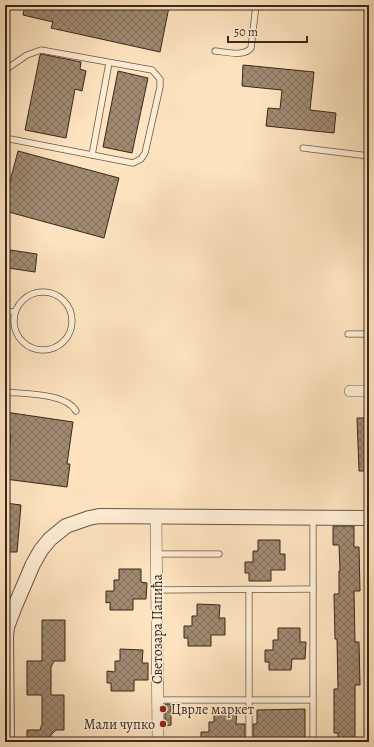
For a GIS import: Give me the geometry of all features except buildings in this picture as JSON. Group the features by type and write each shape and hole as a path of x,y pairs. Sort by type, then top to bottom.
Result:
{"street":[{"path":"350,391 369,391"},
{"path":"7,742 7,627 21,590 41,550 50,539 66,526 88,518 99,516 369,518"},
{"name":"Светозара Папића","path":"156,516 158,742"}],"lane":[{"path":"215,51 244,53 251,48 256,5"},
{"path":"5,81 6,70 27,55 41,50 152,70 160,79 160,87 145,153 141,159 133,164 5,138"},
{"path":"92,155 109,63"},
{"path":"303,148 369,156"},
{"path":"46,291 59,296 68,305 73,317 72,330 65,342 54,349 41,351 28,346 19,337 14,325 15,312 22,300 33,293 46,291"},
{"path":"5,311 15,312"},
{"path":"348,334 369,334"},
{"path":"5,392 58,398 71,404 76,411"},
{"path":"313,518 313,742"},
{"path":"157,554 219,554"},
{"path":"157,590 313,589"},
{"path":"249,590 249,742"},
{"path":"158,700 312,700"}],"place":[{"name":"Цврле маркет","path":"163,709"},
{"name":"Мали чупко","path":"163,724"}]}
